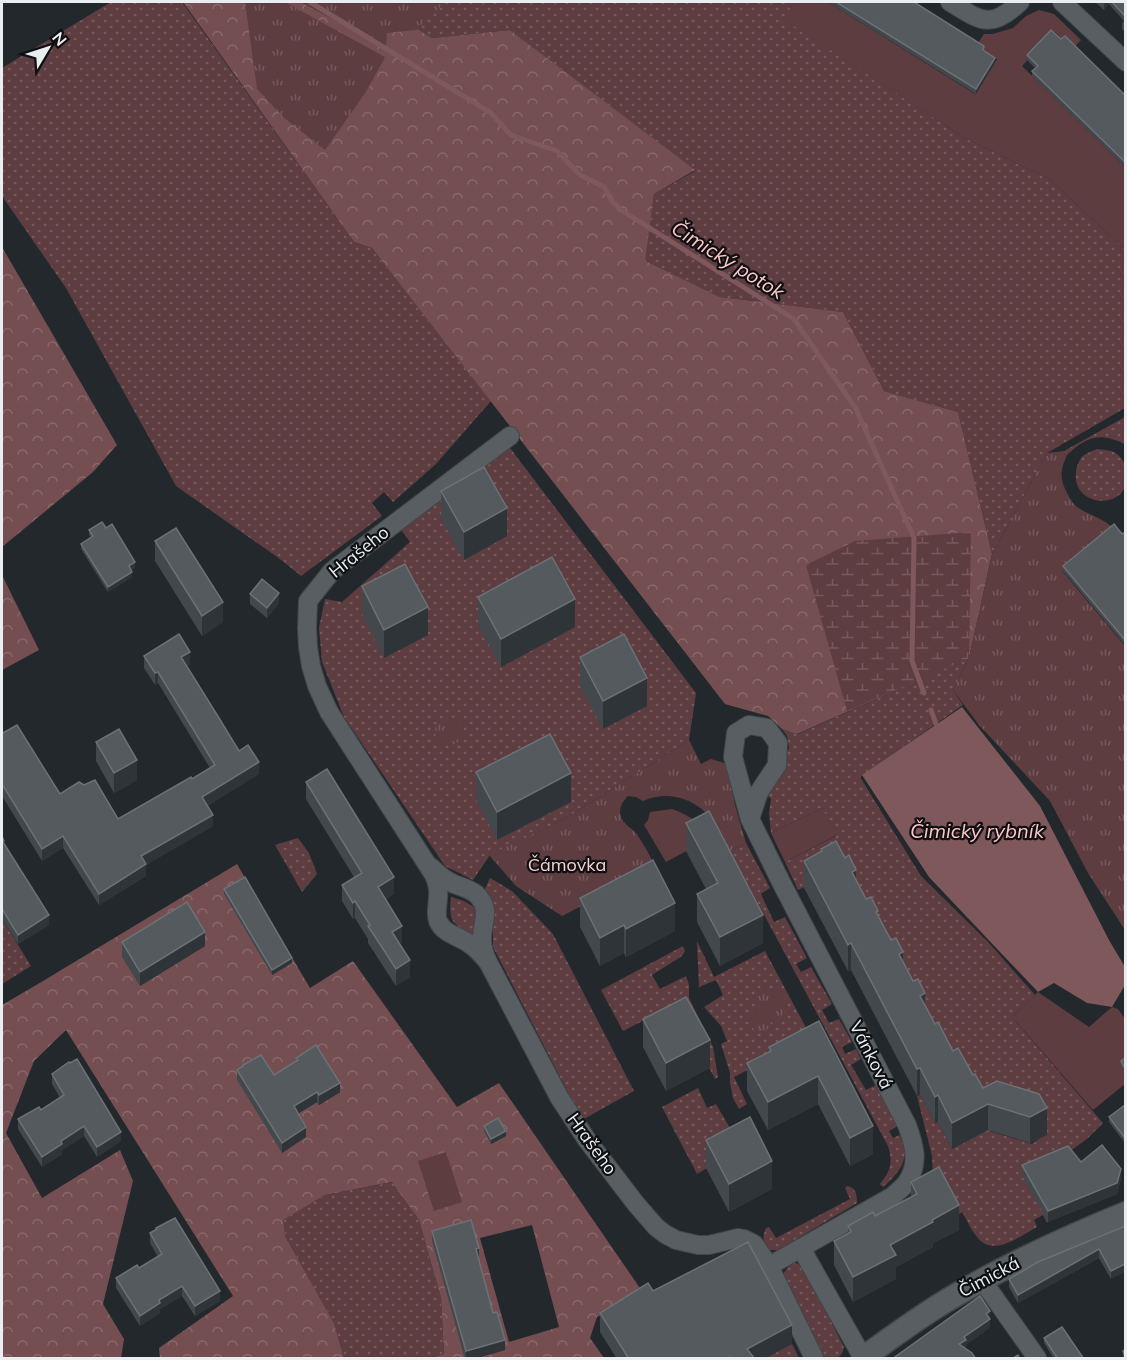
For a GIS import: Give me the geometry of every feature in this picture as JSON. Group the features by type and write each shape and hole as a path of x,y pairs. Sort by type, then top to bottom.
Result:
{"street":[{"path":"950,2 976,18 994,20 1009,12 1020,2"},
{"path":"1062,2 1125,62"},
{"name":"Hrašeho","path":"488,962 470,944 448,933 440,924 436,912 437,883 430,867 329,712 311,666 307,628 308,601 332,571 510,436"},
{"name":"Vánková","path":"750,819 759,792 777,765 778,743 767,728 749,725 736,733 733,757 750,819 907,1125 914,1146 916,1162 908,1181 893,1196 769,1266"},
{"name":"Hrašeho","path":"430,867 449,881 472,891 483,903 486,918 482,941 483,952 488,962 559,1097 587,1140 636,1204 656,1227 676,1240 709,1245 738,1238 744,1239 754,1244 769,1266"},
{"name":"Čimická","path":"863,1359 948,1299 982,1280 1075,1234 1125,1213"},
{"path":"801,1248 863,1359"},
{"path":"769,1266 814,1359"},
{"path":"982,1280 1037,1359"}],"green space":[{"path":"111,2 182,2 354,242 372,248 491,401 436,464 393,502 384,492 372,503 382,516 301,576 176,486 66,288 2,196 2,68"},
{"path":"183,2 374,2 432,38 510,30 695,170 654,194 645,261 720,297 843,312 884,391 958,412 992,554 969,658 797,734 782,729 768,716 725,704 372,248 354,242"},
{"path":"245,2 285,2 385,57 366,92 325,150 283,117 257,89"},
{"path":"300,2 445,2 416,30 387,33 386,47"},
{"path":"374,2 794,2 784,19 965,138 1049,179 1125,249 1125,408 1047,453 992,554 958,412 884,391 843,312 720,297 644,261 654,194 695,171 510,30 432,38"},
{"path":"794,2 828,2 975,94 997,59 976,46 984,34 993,34 1013,28 1026,16 1039,10 1054,14 1081,40 1073,49 1055,32 1022,66 1125,167 1125,249 1049,179 965,138 783,19"},
{"path":"2,247 117,445 93,472 2,547"},
{"path":"1125,417 1125,444 1101,437 1088,440 1067,455 1064,451"},
{"path":"507,444 696,693 689,740 568,817 490,855 473,880 445,866 344,717 322,662 319,628 325,599 342,602 410,542 396,523"},
{"path":"1097,449 1116,453 1125,467 1126,481 1123,490 1121,494 1109,500 1099,501 1086,496 1076,481 1077,467 1081,458"},
{"path":"1064,451 1067,455 1062,477 1071,500 1077,507 1114,529 1063,572 1125,646 1125,930 1088,873 1050,801 979,725 953,690 969,658 992,554 1047,453"},
{"path":"971,532 969,658 847,711 806,565 855,541"},
{"path":"2,575 39,650 2,670"},
{"path":"969,658 953,690 963,705 860,777 921,876 988,942 1035,995 1012,1017 1103,1123 1088,1138 1057,1161 1048,1222 1043,1215 1034,1220 1037,1227 1015,1240 991,1246 983,1243 975,1234 962,1212 954,1218 933,1179 932,1156 917,1096 920,1095 935,1123 938,1122 952,1149 990,1129 990,1131 1032,1144 1046,1134 983,1115 822,878 798,890 785,862 836,836 822,808 771,833 769,813 771,799 768,796 789,748 787,736 782,729 798,734"},
{"path":"449,717 459,721 463,731 459,741 449,745 439,741 435,731 439,721"},
{"name":"Čámovka","path":"689,740 701,764 711,759 727,764 735,805 746,843 730,851 716,825 707,814 700,807 682,798 662,796 643,801 628,796 621,806 621,817 640,839 656,867 562,916 516,886 489,855 568,817"},
{"path":"822,808 837,835 785,862 771,833"},
{"path":"672,809 694,820 709,839 666,862 644,825 650,812"},
{"path":"298,838 309,853 317,874 302,892 275,845"},
{"path":"746,843 770,888 761,894 774,922 785,917 807,958 796,964 801,972 811,967 832,1004 822,1010 829,1023 839,1019 852,1042 842,1047 845,1054 856,1049 861,1059 851,1065 866,1090 876,1085 898,1126 889,1131 893,1138 902,1134 905,1142 903,1163 883,1187 880,1184 887,1175 891,1162 888,1146 730,851"},
{"path":"237,864 310,988 353,961 457,1107 499,1083 644,1294 597,1317 590,1338 604,1358 475,1358 504,1350 433,1241 465,1358 431,1358 444,1354 441,1298 419,1220 392,1182 325,1195 283,1220 285,1236 334,1323 344,1358 160,1358 159,1348 233,1296 66,1030 34,1061 6,1133 42,1198 120,1150 133,1181 103,1304 124,1339 121,1358 2,1358 2,1005","holes":["274,1085 340,1092 319,1105 317,1102 294,1116","532,1225 559,1327 509,1342 480,1238"]},
{"path":"490,878 512,891 553,934 634,1091 582,1120 493,947 493,918 484,891"},
{"path":"451,897 474,907 478,920 474,935 461,929 454,922 450,912"},
{"path":"2,919 31,966 2,984"},
{"path":"697,941 714,977 765,951 811,1037 734,1077 747,1104 739,1109 733,1098 730,1073 721,1044 727,1041 721,1026 704,1007 723,995 716,980 699,987","holes":["756,1006 772,1021 770,1023 751,1018 756,1014"]},
{"path":"683,946 685,951 682,956 652,975 660,989 686,976 689,998 713,1047 718,1077 715,1079 676,1004 623,1031 601,990"},
{"path":"773,988 780,990 787,999 786,1010 778,1019 772,1021 768,1028 760,1033 755,1032 750,1023 751,1018 756,1014 757,996 763,990"},
{"path":"1038,992 1089,1027 1112,1007 1118,1009 1125,1019 1125,1084 1093,1110 1012,1017"},
{"path":"698,1088 707,1108 716,1104 731,1130 751,1142 697,1174 662,1107"},
{"path":"446,1152 462,1202 434,1211 418,1161"},
{"path":"393,1182 419,1220 441,1298 444,1354 431,1358 344,1358 334,1323 285,1236 282,1220 325,1195"},
{"path":"847,1186 854,1190 857,1203 778,1250 768,1250 764,1239 766,1228 769,1227 776,1238 850,1199 845,1188"},
{"path":"794,1263 802,1265 844,1347 837,1357 824,1358 783,1280 782,1275"},
{"path":"792,1344 799,1358 764,1358"}],"water":[{"name":"Čimický rybník","path":"962,707 1040,806 1125,967 1125,985 1112,1007 1087,1003 1054,983 1038,992 929,877 862,775"}],"building":[{"path":"836,2 914,2 984,46 983,50 995,58 976,89"},
{"path":"1112,2 1125,2 1125,16"},
{"path":"1051,30 1061,39 1065,36 1125,95 1125,162 1032,71 1038,66 1027,55"},
{"path":"484,467 507,508 464,532 441,491"},
{"path":"102,522 106,528 112,524 135,562 129,566 132,572 108,587 81,544 93,536 89,530"},
{"path":"1114,524 1122,534 1125,532 1125,640 1063,566"},
{"path":"176,528 223,602 202,616 155,541"},
{"path":"552,557 575,599 501,639 478,597"},
{"path":"405,564 428,607 384,630 362,586"},
{"path":"262,579 279,593 267,608 250,594"},
{"path":"179,634 190,652 181,657 239,751 248,745 259,762 202,797 213,815 141,856 146,864 99,894 63,836 42,849 2,784 2,731 3,733 17,725 60,794 79,782 84,785 95,780 118,819 191,777 192,779 215,765 158,672 155,673 144,656"},
{"path":"624,634 647,678 603,701 580,657"},
{"path":"119,729 137,760 114,773 96,742"},
{"path":"550,734 571,773 497,812 476,772"},
{"path":"327,769 394,877 378,887 402,926 392,932 410,960 396,969 355,901 353,903 342,885 362,873 306,782"},
{"path":"709,811 763,915 720,937 697,894 718,883 686,823"},
{"path":"2,836 3,842 49,915 18,935 2,909"},
{"path":"836,841 845,858 849,855 856,870 852,872 866,899 871,897 891,940 896,938 903,952 899,954 913,981 918,979 925,993 920,996 935,1024 938,1022 953,1051 958,1048 983,1088 997,1081 1039,1094 1047,1108 1030,1117 988,1104 952,1123 938,1095 935,1097 920,1068 917,1069 851,943 848,945 804,861"},
{"path":"653,860 675,903 626,929 624,925 600,938 580,898"},
{"path":"245,877 292,958 272,970 224,889"},
{"path":"187,902 205,932 140,972 122,942"},
{"path":"686,997 710,1040 666,1063 643,1019"},
{"path":"819,1021 873,1126 850,1138 818,1076 768,1102 747,1063 771,1051 769,1047"},
{"path":"316,1045 340,1083 319,1095 317,1092 294,1106 306,1127 282,1143 237,1070 261,1055 274,1075"},
{"path":"77,1059 121,1132 97,1147 84,1126 42,1157 18,1119 39,1107 41,1110 64,1095 52,1074"},
{"path":"1125,1105 1125,1138 1109,1117"},
{"path":"750,1117 772,1161 729,1184 706,1140"},
{"path":"498,1118 506,1131 491,1139 484,1126"},
{"path":"1102,1145 1121,1169 1117,1183 1048,1211 1022,1165 1068,1146 1081,1162"},
{"path":"939,1167 959,1205 890,1245 896,1255 853,1277 834,1241 851,1232 848,1226 873,1212 875,1216 917,1194 911,1182"},
{"path":"175,1218 220,1291 195,1306 182,1286 159,1300 160,1303 140,1316 116,1278 137,1265 139,1268 162,1254 150,1233"},
{"path":"471,1220 479,1248 476,1249 493,1313 497,1312 505,1340 466,1351 432,1231"},
{"path":"1125,1226 1125,1264 1111,1271 1099,1249 1018,1295 1009,1279 1038,1262"},
{"path":"748,1242 792,1325 747,1349 755,1359 731,1359 730,1357 728,1359 629,1359 600,1313 648,1283 653,1291"},
{"path":"980,1296 990,1311 986,1314 990,1319 964,1337 966,1340 959,1344 972,1353 976,1359 892,1359"},
{"path":"1062,1327 1084,1359 1058,1359 1044,1338"}],"waterway":[{"name":"Čimický potok","path":"310,2 491,113 511,135 557,151 580,175 604,187 612,201 621,210 794,319 856,409 914,538 912,661 924,693"},
{"name":"Čimický potok","path":"931,710 936,724"}]}
